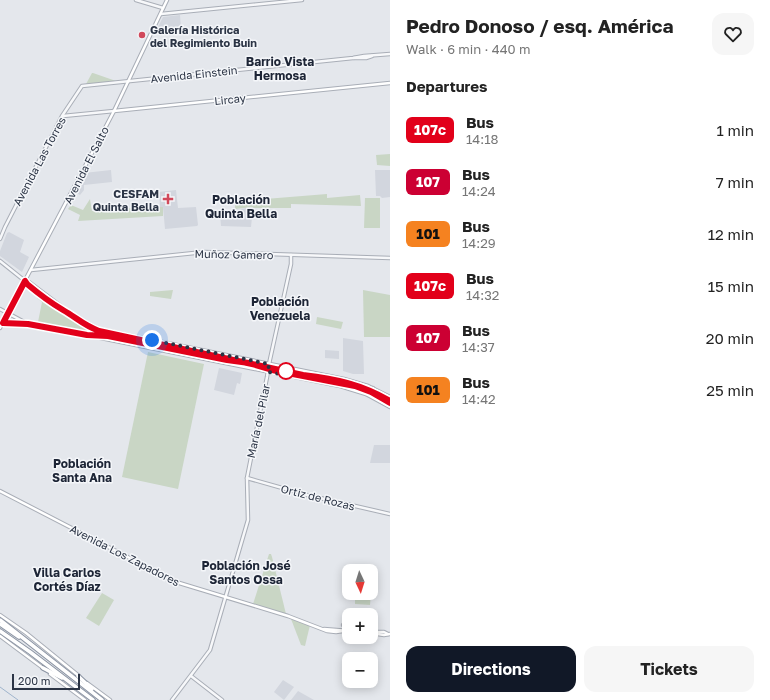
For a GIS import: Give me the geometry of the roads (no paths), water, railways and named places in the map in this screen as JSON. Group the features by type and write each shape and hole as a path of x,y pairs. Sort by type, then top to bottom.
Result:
{"highway":[{"path":"0,620 102,699"},
{"path":"0,624 35,647"},
{"path":"0,631 93,700"},
{"path":"43,668 72,684"},
{"path":"78,676 102,699"}],"main road":[{"name":"Avenida El Salto","path":"0,328 114,111 167,0"},
{"name":"Lircay","path":"114,111 390,83"},
{"path":"25,281 29,282 81,321 98,329 356,382 373,388 390,397"},
{"path":"3,323 28,324 350,388 390,406"},
{"path":"330,384 331,380 336,378"},
{"path":"366,394 371,392 373,388"},
{"name":"Avenida Los Zapadores","path":"0,491 173,581 333,632 342,631"},
{"path":"0,615 26,633 110,700"},
{"path":"378,634 389,634"},
{"path":"0,636 85,700"}],"street":[{"path":"136,0 163,8"},
{"path":"161,14 302,0"},
{"name":"Avenida Einstein","path":"82,86 390,54"},
{"name":"Avenida Las Torres","path":"0,239 4,227 62,116 82,86"},
{"path":"66,111 70,115"},
{"name":"Lircay","path":"62,116 114,111"},
{"name":"Muñoz Gamero","path":"31,270 200,252 390,258"},
{"name":"María del Pilar","path":"172,700 210,650 249,518 246,478 291,264 291,255"},
{"path":"0,261 25,281"},
{"path":"0,309 28,324"},
{"name":"Ortiz de Rozas","path":"246,478 307,495 390,514"},
{"path":"191,676 222,700"}],"waterway":[{"path":"0,687 18,700"}],"place":[{"name":"Galería Histórica del Regimiento Buin","path":"142,35"},
{"name":"CESFAM Quinta Bella","path":"168,199"}],"district":[{"name":"Barrio Vista Hermosa","path":"280,68"},
{"name":"Población Quinta Bella","path":"241,206"},
{"name":"Población Venezuela","path":"280,308"},
{"name":"Población Santa Ana","path":"82,470"},
{"name":"Población José Santos Ossa","path":"246,572"},
{"name":"Villa Carlos Cortés Díaz","path":"67,579"}]}
